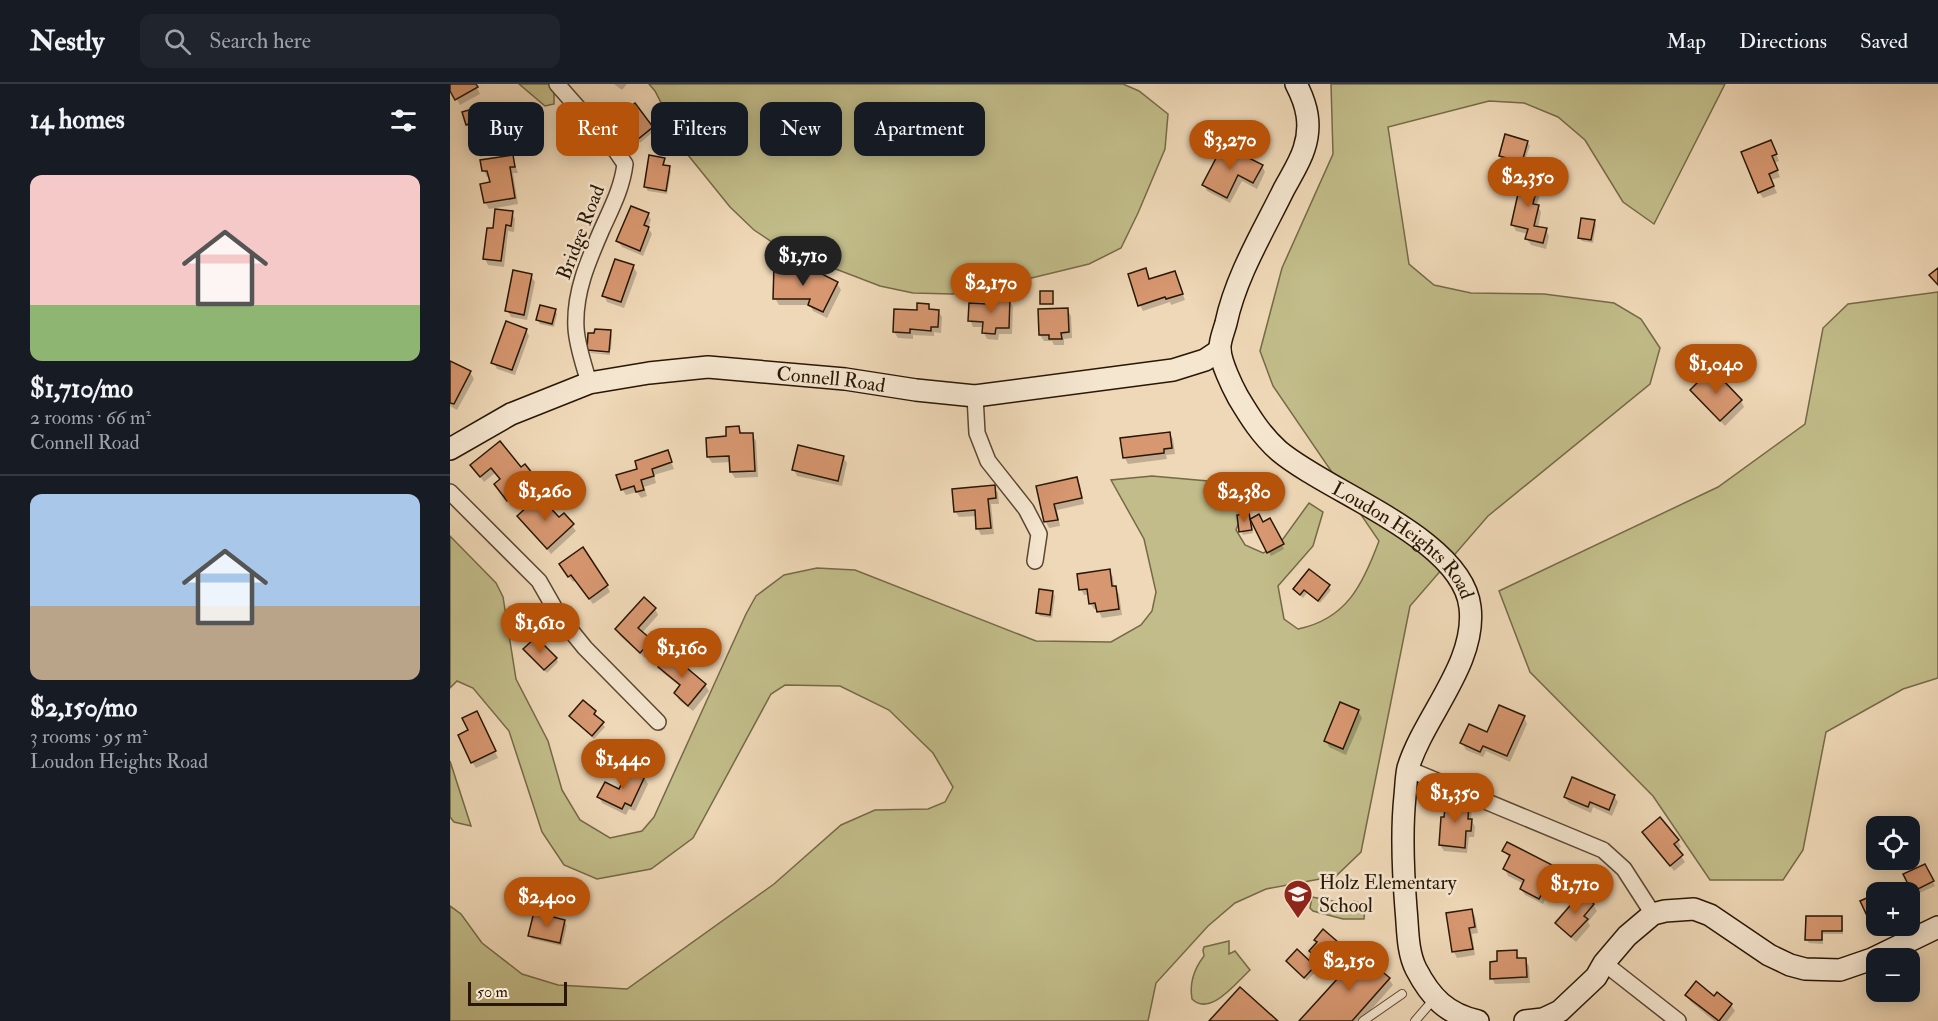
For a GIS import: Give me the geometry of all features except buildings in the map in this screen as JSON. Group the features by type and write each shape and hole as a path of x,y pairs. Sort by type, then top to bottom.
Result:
{"street":[{"name":"Bridge Road","path":"557,84 625,164 618,196 585,268 578,297 576,328 589,383"},
{"name":"Loudon Heights Road","path":"1296,84 1306,103 1308,122 1305,148 1241,277 1229,306 1220,350 1232,387 1256,428 1280,451 1429,545 1452,567 1466,590 1470,607 1470,632 1459,666 1419,742 1408,769 1401,829 1409,947 1415,968 1443,1007 1468,1020"},
{"name":"Connell Road","path":"450,449 511,414 589,383 649,373 708,368 845,379 975,396 1173,370 1205,360 1220,350"},
{"path":"975,396 977,433 988,461 1026,509 1039,534 1035,561"},
{"path":"450,492 539,581 560,616 585,648 658,722"},
{"path":"1408,769 1603,850 1624,869 1653,914"},
{"path":"1525,1021 1543,1019 1560,1011 1596,977 1604,963 1627,936 1653,914 1679,909 1694,909 1710,915 1769,955 1805,969 1840,970 1872,959 1938,927"},
{"path":"1604,963 1678,1021"}],"lane":[{"path":"1363,1021 1402,994"},
{"path":"1414,1021 1435,998"}],"shaded area":[{"path":"519,84 554,84 554,104 545,106 544,102 540,102"},
{"path":"649,84 1123,84 1139,91 1168,114 1165,149 1121,248 1089,264 986,289 952,294 913,293 880,286 781,248 754,230 730,207 689,156 748,156 748,102 661,102"},
{"path":"1331,84 1725,84 1654,224 1623,202 1585,140 1558,117 1524,103 1489,101 1388,127 1409,264 1434,285 1471,293 1544,294 1614,303 1641,319 1660,348 1650,384 1488,516 1410,606 1361,852 1336,876 1266,889 1235,903 1208,926 1156,983 1148,1021 450,1021 450,906 461,914 482,943 522,974 558,985 627,989 774,884 841,825 875,810 928,809 945,802 953,787 933,753 889,710 840,686 785,685 771,694 693,838 651,869 597,879 564,865 542,832 509,731 473,688 457,681 450,688 450,536 496,583 503,597 516,679 548,741 562,790 580,820 610,838 642,831 654,817 746,614 756,596 784,575 817,568 855,570 1036,641 1111,642 1141,625 1152,611 1156,592 1144,539 1111,480 1152,476 1253,485 1236,530 1245,545 1263,553 1278,546 1309,503 1323,512 1313,546 1278,586 1284,619 1298,629 1315,624 1341,608 1359,585 1379,541 1273,386 1260,351 1282,268 1333,154"},
{"path":"1938,292 1938,678 1903,689 1826,732 1803,850 1783,880 1710,880 1653,796 1530,672 1499,591 1718,487 1805,424 1823,328 1848,304"},
{"path":"450,761 471,826 454,822 450,817"},
{"path":"1312,897 1348,904 1354,901 1365,905 1364,919 1343,919 1313,911 1310,908"},
{"path":"1229,941 1229,954 1235,951 1250,970 1215,1001 1207,1004 1199,1003 1192,999 1191,987 1197,966 1204,956 1204,947"}],"place":[{"name":"Holz Elementary School","path":"1298,920"}]}
